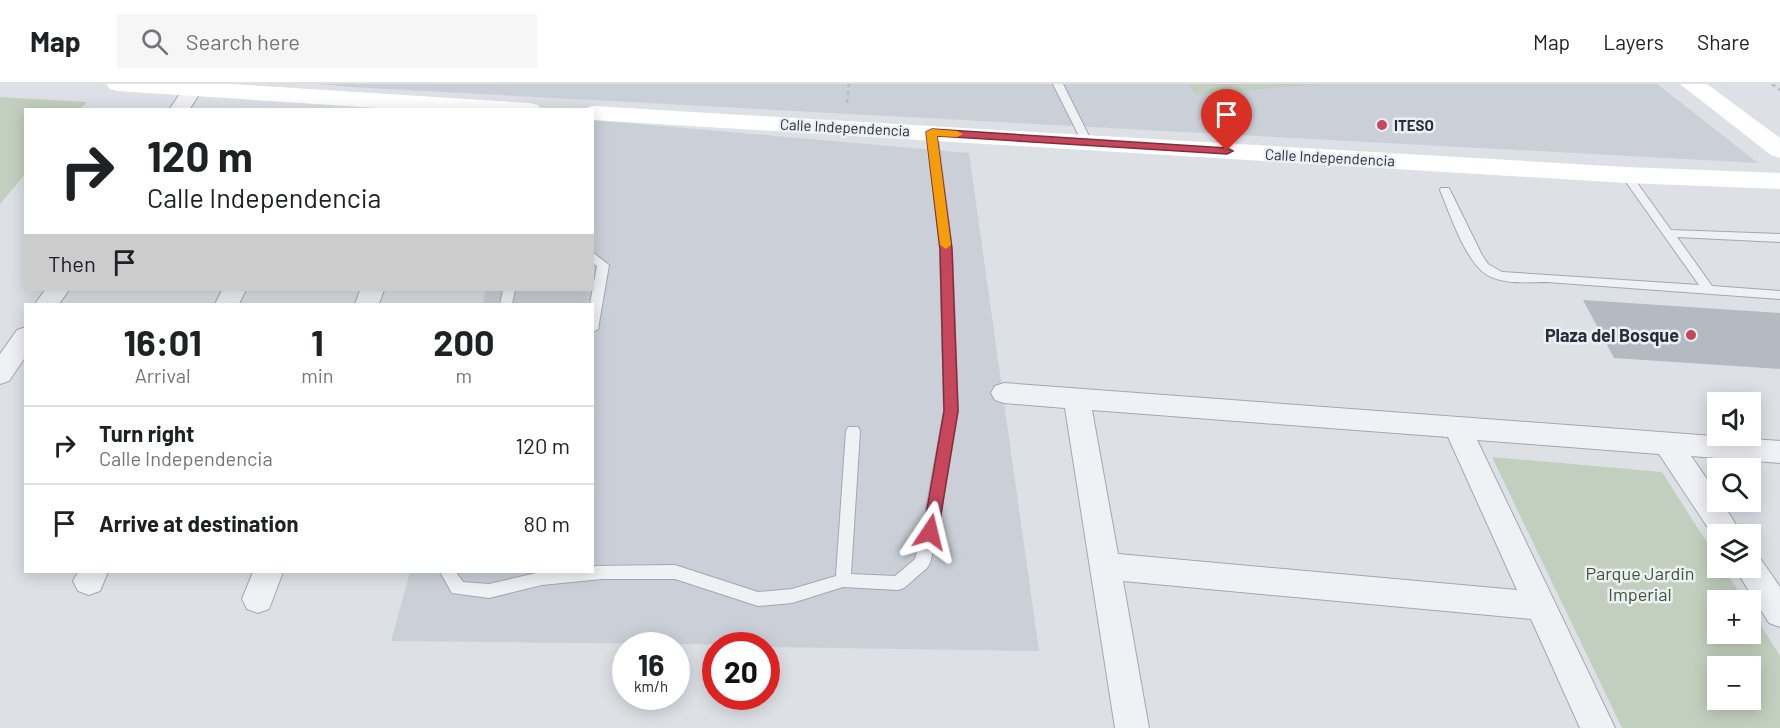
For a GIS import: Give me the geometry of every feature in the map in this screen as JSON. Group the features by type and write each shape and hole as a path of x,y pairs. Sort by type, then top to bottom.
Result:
{"street":[{"path":"118,84 186,100 470,108"},
{"path":"1692,84 1780,150"},
{"name":"Calle Independencia","path":"594,113 1626,175 1780,181"},
{"path":"0,374 24,339"},
{"path":"1004,393 1780,452"},
{"path":"1077,399 1132,728"},
{"path":"1457,428 1598,728"},
{"path":"1667,443 1720,524"},
{"path":"1105,566 1539,606"},
{"path":"1756,578 1780,613"}],"lane":[{"path":"1058,84 1087,142"},
{"path":"594,572 675,572 758,599 792,596 843,580 898,583 922,563 930,532 951,411 946,249 932,132"},
{"path":"1626,175 1707,288"},
{"path":"1445,190 1479,262 1491,272 1513,278 1707,288 1780,295"},
{"path":"1668,233 1780,238"},
{"path":"594,258 603,265 594,317"},
{"path":"843,580 853,431"},
{"path":"449,573 458,588 489,591 543,575 582,573"}],"path":[{"path":"1772,84 1780,90"}],"shaded area":[{"name":"ITESO","path":"318,84 1657,84 1758,163 351,87"},
{"path":"594,120 969,153 1039,651 780,647 780,632 702,632 702,644 690,644 690,632 612,632 612,643 391,641 410,573 594,573 594,303 482,303 486,291 594,291"}],"green space":[{"path":"1188,84 1319,84 1196,95"},
{"path":"0,97 87,102 81,108 24,108 24,175 0,204"},
{"name":"Parque Jardin Imperial","path":"1492,457 1662,472 1707,542 1707,578 1730,578 1738,590 1707,590 1707,644 1761,644 1761,626 1780,656 1780,728 1622,728"}],"building":[{"name":"Plaza del Bosque","path":"1583,300 1780,313 1780,369 1614,358"}],"slow traffic":[{"path":"946,245 932,132 957,134"}],"place":[{"name":"ITESO","path":"1382,125"},
{"name":"Plaza del Bosque","path":"1691,335"}],"route":[{"path":"930,532 951,411 946,249 932,132 1227,151"}]}
